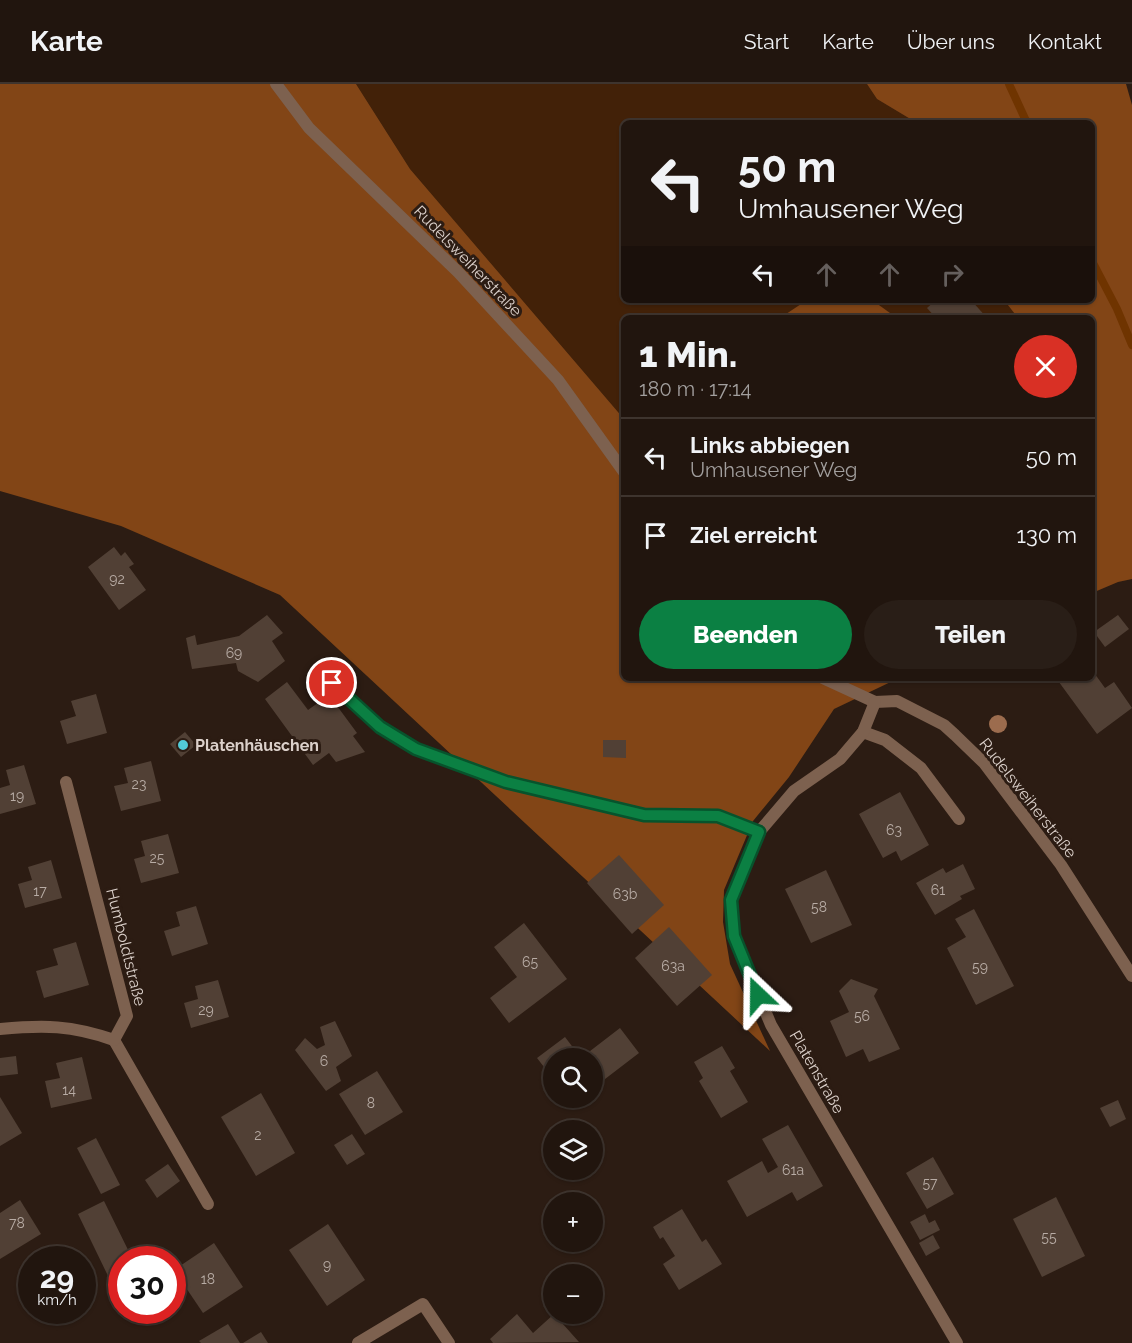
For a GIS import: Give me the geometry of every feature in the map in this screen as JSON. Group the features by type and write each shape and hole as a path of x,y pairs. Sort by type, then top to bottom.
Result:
{"street":[{"name":"Rudelsweiherstraße","path":"276,84 309,129 458,272 558,380 621,468"},
{"name":"Rudelsweiherstraße","path":"830,681 875,702 897,701 944,725 984,763 1061,865 1132,976"},
{"path":"332,683 380,727 416,749 506,782 644,815 718,816 759,832"},
{"name":"Platenstraße","path":"875,702 863,732 840,759 794,790 759,832 731,900 734,936 771,1025 957,1343"},
{"path":"863,732 885,740 921,768 959,819"},
{"name":"Humboldtstraße","path":"66,782 128,1016 114,1040"},
{"path":"0,1029 39,1025 84,1030 114,1040 208,1204"},
{"path":"358,1343 423,1304 449,1343"}],"shaded area":[{"path":"0,84 356,84 410,169 621,415 621,681 893,681 834,709 789,777 753,821 724,890 723,922 730,964 770,1051 280,595 121,526 0,491"},
{"path":"356,84 867,84 877,99 912,120 621,120 621,303 802,303 784,315 621,315 621,415 410,169"},
{"path":"867,84 1126,84 1132,105 1132,579 1095,592 1095,315 1016,315 1006,303 1095,303 1095,120 912,120 877,99"},
{"path":"802,303 876,303 893,315 784,315"},
{"path":"876,303 1006,303 1016,315 893,315"}],"building":[{"path":"933,303 974,303 984,315 933,315 927,308"},
{"path":"114,547 121,556 125,552 134,564 129,567 146,590 119,610 88,567"},
{"path":"267,615 283,633 272,641 285,661 258,682 238,671 236,663 192,669 186,638 195,635 197,645 239,636"},
{"path":"1118,615 1129,629 1105,647 1095,631"},
{"path":"1095,674 1105,688 1114,682 1132,708 1097,734 1058,681 1095,681"},
{"path":"287,682 308,710 329,695 357,733 353,736 365,752 336,762 329,753 313,765 265,699"},
{"path":"96,694 107,733 67,744 60,721 76,716 71,701"},
{"name":"Platenhäuschen","path":"185,732 196,745 181,757 170,744"},
{"path":"603,740 626,740 626,758 603,757"},
{"path":"151,761 161,801 121,811 114,786 128,783 124,768"},
{"path":"24,765 36,804 0,814 0,788 10,785 6,770"},
{"path":"900,792 929,845 901,861 896,851 883,858 859,814"},
{"path":"168,834 179,873 141,883 134,859 145,856 141,841"},
{"path":"619,855 664,905 632,934 587,883"},
{"path":"51,860 62,898 25,908 18,884 32,880 28,867"},
{"path":"963,864 975,889 960,896 962,899 935,915 916,883 943,868 946,873"},
{"path":"826,870 852,925 811,943 785,889"},
{"path":"196,906 208,944 172,956 164,931 180,926 176,912"},
{"path":"974,909 1014,986 976,1005 947,948 966,937 955,919"},
{"path":"524,923 567,979 509,1023 490,998 517,977 494,947"},
{"path":"669,927 712,975 677,1006 635,958"},
{"path":"76,942 89,985 44,998 36,971 58,965 53,949"},
{"path":"851,979 878,989 874,996 900,1049 869,1062 863,1049 846,1057 830,1021 849,1012 839,991"},
{"path":"218,980 229,1017 191,1028 184,1003 198,999 195,986"},
{"path":"335,1021 352,1056 336,1067 341,1081 326,1091 295,1050 305,1038 317,1049 325,1045 320,1027"},
{"path":"620,1028 639,1053 603,1081 603,1048 594,1048"},
{"path":"565,1037 573,1048 550,1048"},
{"path":"722,1046 735,1068 730,1071 748,1102 721,1118 699,1081 703,1078 694,1062"},
{"path":"543,1054 543,1066 537,1058"},
{"path":"16,1056 18,1074 0,1076 0,1058"},
{"path":"82,1057 92,1099 51,1108 45,1081 60,1078 56,1063"},
{"path":"377,1071 403,1112 365,1135 339,1094"},
{"path":"261,1093 295,1153 256,1176 221,1117"},
{"path":"0,1097 22,1133 0,1146"},
{"path":"1118,1100 1126,1119 1110,1127 1100,1108"},
{"path":"788,1125 823,1186 797,1201 792,1192 747,1217 727,1181 762,1161 768,1173 778,1167 762,1139"},
{"path":"352,1134 365,1154 347,1165 334,1145"},
{"path":"96,1138 120,1185 101,1194 77,1148"},
{"path":"933,1157 954,1194 927,1209 906,1173"},
{"path":"168,1164 180,1181 157,1198 145,1180"},
{"path":"1056,1197 1085,1256 1042,1277 1013,1219"},
{"path":"20,1200 41,1234 0,1259 0,1213"},
{"path":"104,1201 126,1246 108,1246 108,1276 96,1251 96,1246 94,1246 78,1214"},
{"path":"682,1209 702,1242 706,1239 722,1264 679,1290 663,1264 675,1256 663,1237 660,1239 653,1227"},
{"path":"925,1214 929,1223 935,1220 940,1230 920,1240 910,1222"},
{"path":"328,1224 365,1280 327,1306 289,1250"},
{"path":"933,1235 940,1248 926,1256 919,1243"},
{"path":"214,1243 243,1287 203,1313 186,1288 186,1262"},
{"path":"517,1314 533,1333 543,1324 563,1324 579,1342 493,1343 490,1339"},
{"path":"228,1324 240,1343 201,1343 199,1341"},
{"path":"261,1332 268,1343 243,1343"}],"waterway":[{"path":"1009,84 1026,120"},
{"path":"1095,267 1117,309 1132,345"}],"place":[{"name":"Platenhäuschen","path":"183,745"}],"route":[{"path":"332,683 380,727 416,749 506,782 644,815 718,816 759,832 731,900 734,936 758,995"}]}
